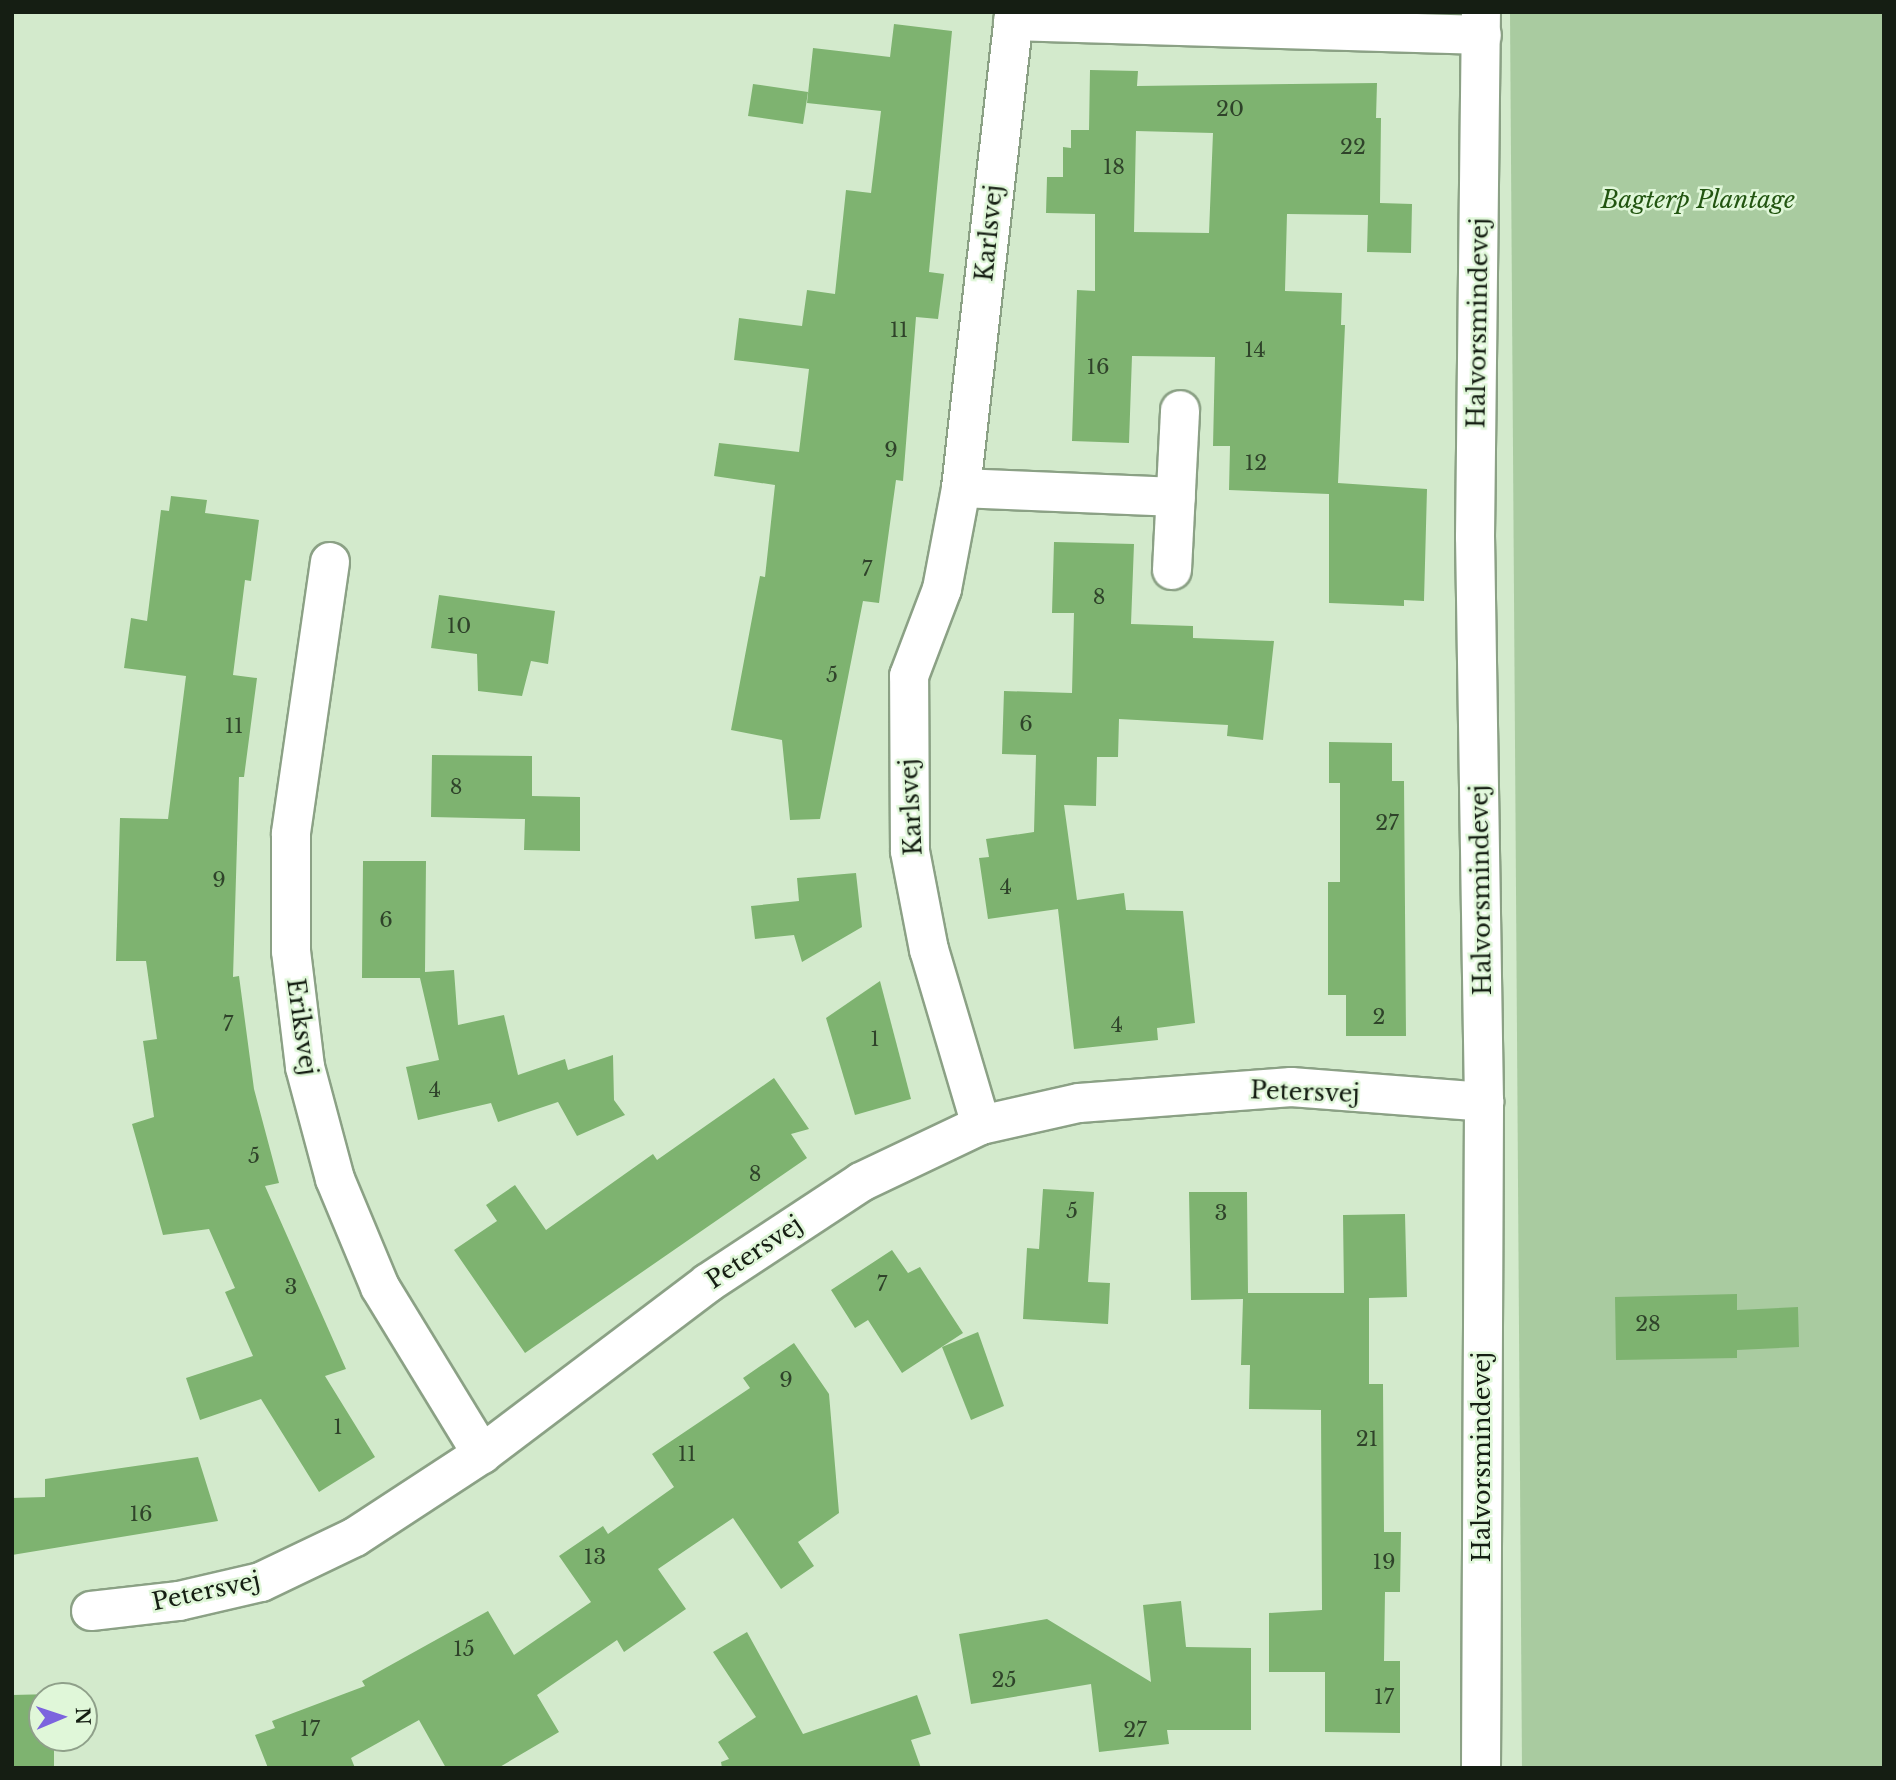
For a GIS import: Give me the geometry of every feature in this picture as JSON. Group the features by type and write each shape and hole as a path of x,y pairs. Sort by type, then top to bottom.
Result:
{"street":[{"name":"Karlsvej","path":"981,1125 929,950 911,851 908,789 909,676 942,589 961,488 1014,17 1481,24"},
{"name":"Halvorsmindevej","path":"1481,24 1475,537 1484,1102 1481,1768"},
{"path":"1172,570 1180,410"},
{"path":"961,488 1176,497"},
{"name":"Eriksvej","path":"330,562 291,834 291,951 305,1067 335,1179 380,1287 482,1454"},
{"name":"Petersvej","path":"91,1611 179,1601 261,1582 355,1537 482,1454 708,1283 861,1182 981,1125 1079,1103 1278,1088 1484,1102"}],"green space":[{"name":"Bagterp Plantage","path":"1510,12 1884,12 1884,1768 1522,1768"}],"building":[{"path":"894,24 952,31 929,272 944,274 938,319 916,317 903,481 896,480 879,603 863,601 820,819 790,820 782,740 731,730 760,576 765,577 775,485 714,476 719,443 799,452 809,369 734,360 739,318 802,326 807,290 835,294 846,190 871,193 881,111 807,103 813,48 890,57"},
{"path":"1090,70 1138,71 1137,86 1377,83 1376,118 1381,118 1380,203 1412,204 1411,253 1367,252 1368,215 1287,214 1285,291 1342,293 1341,325 1345,325 1338,483 1427,489 1424,601 1404,600 1404,606 1329,603 1329,494 1229,490 1230,446 1213,446 1215,357 1132,356 1129,443 1072,441 1077,290 1095,291 1095,214 1046,213 1047,177 1063,177 1063,147 1071,148 1071,130 1089,130","holes":["1136,131 1213,133 1209,233 1134,232"]},
{"path":"753,84 808,92 803,124 748,116"},
{"path":"171,496 207,500 205,513 259,520 251,581 245,580 233,675 257,678 244,777 239,777 233,977 239,976 254,1089 279,1183 265,1186 346,1369 325,1376 375,1457 319,1492 261,1399 200,1420 186,1378 253,1356 225,1292 235,1288 209,1229 163,1235 132,1124 154,1117 143,1041 157,1039 146,961 116,961 120,818 168,819 186,676 124,668 131,618 147,621 161,510 169,511"},
{"path":"1054,542 1134,544 1131,624 1193,626 1193,638 1274,641 1263,740 1227,736 1228,725 1119,719 1118,757 1097,757 1096,806 1064,805 1077,900 1124,893 1126,910 1183,911 1195,1023 1157,1028 1158,1040 1074,1049 1058,909 988,919 979,858 989,857 986,839 1034,832 1036,755 1002,754 1004,691 1072,693 1074,613 1052,613"},
{"path":"439,595 555,611 548,664 531,661 522,696 478,691 477,654 431,648"},
{"path":"1329,742 1392,743 1392,781 1404,781 1406,1036 1346,1036 1346,995 1328,995 1328,882 1340,882 1340,783 1329,783"},
{"path":"432,755 532,756 532,796 580,797 580,851 524,850 525,819 431,817"},
{"path":"363,861 426,861 425,972 454,970 458,1025 504,1015 518,1075 565,1059 568,1070 613,1055 614,1100 625,1115 577,1136 558,1102 498,1122 491,1103 418,1120 406,1067 439,1060 420,978 362,978"},
{"path":"856,873 862,927 802,962 794,935 755,939 751,906 799,901 797,878"},
{"path":"880,981 911,1099 855,1115 826,1018"},
{"path":"774,1078 809,1129 791,1134 807,1158 525,1353 454,1250 497,1221 486,1205 515,1185 546,1230 653,1154 657,1160"},
{"path":"1043,1189 1094,1192 1088,1282 1110,1283 1108,1324 1023,1319 1027,1248 1039,1249"},
{"path":"1189,1192 1247,1192 1248,1293 1344,1293 1343,1215 1405,1214 1407,1297 1369,1298 1369,1384 1383,1384 1384,1532 1401,1532 1400,1592 1385,1592 1384,1661 1400,1661 1400,1733 1325,1732 1325,1672 1269,1672 1269,1613 1322,1610 1321,1410 1249,1409 1250,1365 1241,1365 1243,1299 1191,1300"},
{"path":"892,1250 908,1273 920,1267 963,1333 902,1373 868,1320 855,1328 831,1290"},
{"path":"1737,1294 1737,1310 1798,1307 1799,1347 1737,1350 1737,1358 1616,1360 1615,1297"},
{"path":"978,1332 1004,1406 971,1420 942,1347"},
{"path":"794,1343 829,1394 839,1513 798,1542 814,1566 781,1589 733,1518 658,1569 686,1609 624,1652 617,1640 537,1695 559,1732 498,1768 446,1768 419,1720 351,1758 355,1768 268,1768 255,1735 275,1728 272,1721 365,1686 362,1681 488,1611 514,1655 591,1602 559,1556 603,1526 608,1534 674,1487 652,1454 750,1388 743,1378"},
{"path":"198,1457 218,1521 12,1555 12,1498 45,1497 45,1479"},
{"path":"1181,1601 1186,1647 1251,1648 1251,1730 1167,1730 1169,1744 1099,1752 1091,1684 971,1704 959,1634 1047,1619 1151,1682 1143,1605"},
{"path":"747,1632 803,1734 917,1695 931,1734 911,1740 921,1768 722,1768 721,1762 729,1759 718,1742 756,1717 713,1652"},
{"path":"12,1695 28,1695 28,1752 54,1752 54,1768 12,1768"}]}
